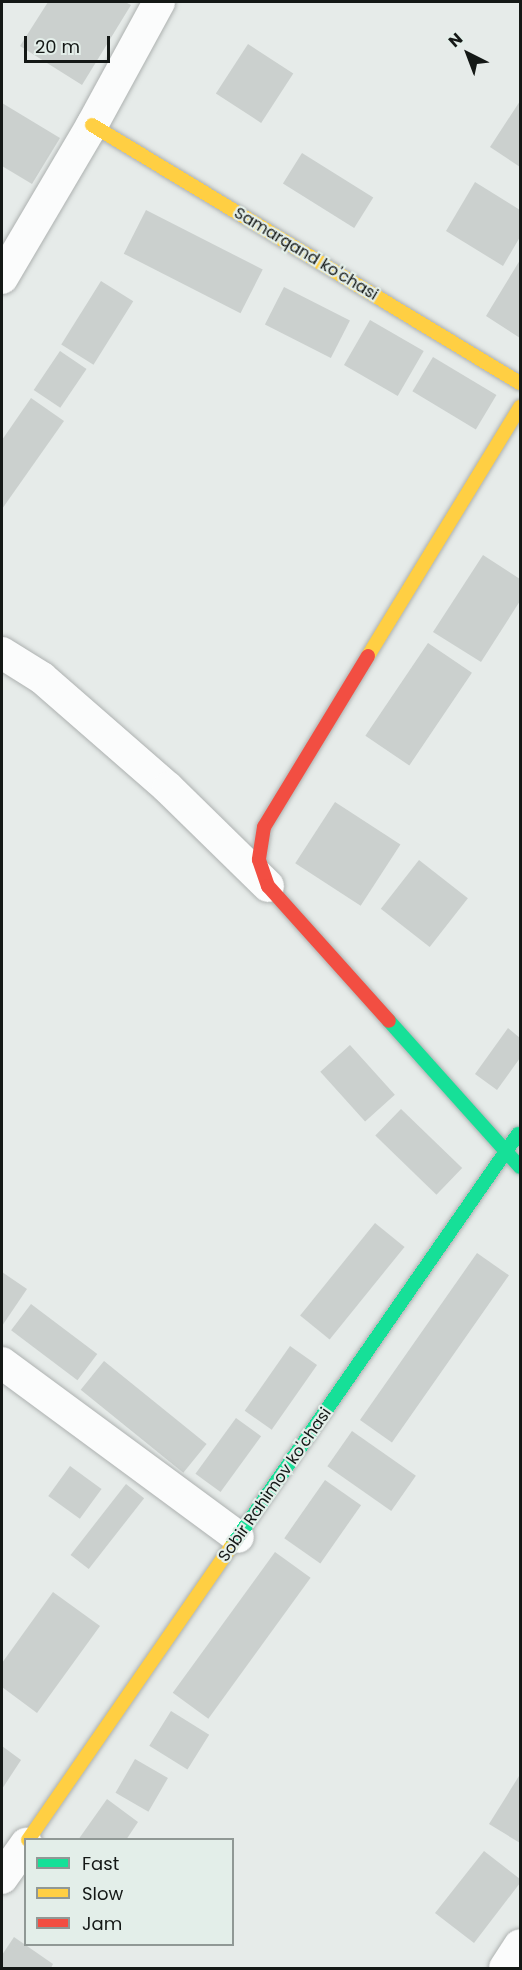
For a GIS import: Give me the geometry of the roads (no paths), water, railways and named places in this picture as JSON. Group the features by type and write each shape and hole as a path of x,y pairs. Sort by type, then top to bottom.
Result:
{"street":[{"path":"2,278 92,125 159,2"},
{"name":"Samarqand ko'chasi","path":"92,125 520,383"},
{"path":"268,886 259,860 264,827 520,407"},
{"path":"2,653 60,694 168,788 268,886 507,1149 520,1167"},
{"name":"Sobir Rahimov ko'chasi","path":"29,1838 520,1131"},
{"path":"2,1363 238,1538"},
{"path":"2,1878 24,1847"},
{"path":"505,1968 520,1945"}]}
